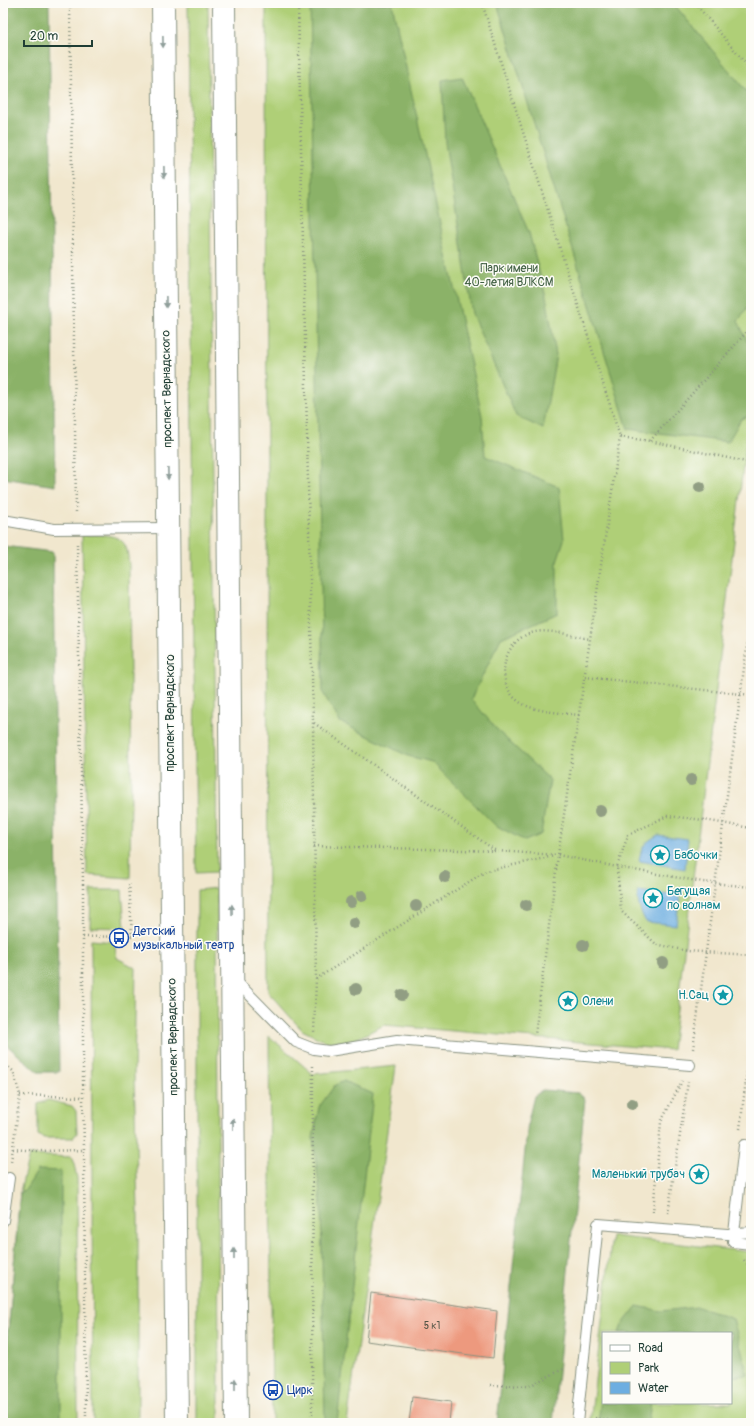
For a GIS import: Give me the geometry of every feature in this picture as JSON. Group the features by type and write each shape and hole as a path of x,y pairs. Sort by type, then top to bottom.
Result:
{"main road":[{"name":"проспект Вернадского","path":"163,3 177,1423"},
{"path":"224,3 236,1423"}],"lane":[{"path":"3,520 54,529 168,528"},
{"path":"232,978 296,1042 314,1049 329,1051 397,1040 690,1065"},
{"path":"751,1146 744,1145 733,1242 751,1244"},
{"path":"3,1221 9,1178"},
{"path":"577,1419 598,1224 727,1234 751,1232"}],"path":[{"path":"70,3 76,528 83,883 86,1423"},
{"path":"298,3 313,722 316,979 314,1049 312,1423"},
{"path":"482,3 620,436 558,855 533,1051"},
{"path":"695,3 751,70"},
{"path":"650,441 751,327"},
{"path":"620,436 751,463"},
{"path":"666,1230 706,952 751,616"},
{"path":"579,715 527,706 510,692 505,682 503,672 509,651 516,642 535,632 546,632 590,639"},
{"path":"585,677 751,695"},
{"path":"313,722 496,851"},
{"path":"751,828 704,820 667,816 628,835 617,867 621,911 656,944 687,951 751,955"},
{"path":"314,846 496,851 558,855 617,867 715,883 751,887"},
{"path":"316,979 486,871 558,855"},
{"path":"83,937 132,936 129,882"},
{"path":"740,1131 751,1039"},
{"path":"3,1062 13,1072 20,1095 9,1178"},
{"path":"652,1228 661,1122 690,1065"},
{"path":"20,1095 83,1097"},
{"path":"13,1149 37,1151 84,1150"},
{"path":"490,1385 529,1386 584,1359"},
{"path":"577,1419 624,1423"}],"green space":[{"path":"3,3 49,3 55,486 3,478"},
{"path":"188,3 208,3 217,872 196,873"},
{"name":"Парк имени 40-летия ВЛКСМ","path":"266,3 751,3 751,427 748,427 672,1050 384,1025 352,1041 326,1042 302,1030 268,992"},
{"path":"310,3 392,3 482,416 485,456 559,487 564,540 557,561 557,613 501,638 471,699 499,732 550,780 541,834 525,841 495,825 432,762 408,756 340,722 323,693"},
{"path":"497,3 673,3 751,97 751,302 738,321 751,349 751,415 741,419 728,442 628,429"},
{"path":"462,77 529,233 547,301 556,355 543,429 516,416 472,314 445,142 442,80"},
{"path":"82,535 106,535 117,538 125,545 128,554 131,788 130,878 87,875"},
{"path":"3,546 53,552 59,1072 38,1072 3,1042"},
{"path":"217,888 219,1423 197,1423 197,890"},
{"path":"91,890 122,890 125,928 90,927"},
{"path":"91,940 114,942 117,958 136,968 134,1075 138,1210 138,1423 93,1423"},
{"path":"269,1036 313,1074 396,1066 347,1423 272,1423"},
{"path":"3,1078 7,1105 3,1128"},
{"path":"344,1081 373,1094 337,1423 325,1423 321,1202 313,1138 319,1107 335,1085"},
{"path":"544,1090 578,1093 585,1099 553,1423 497,1423 528,1121 534,1096"},
{"path":"48,1100 72,1106 76,1111 77,1133 73,1138 44,1138 38,1135 38,1104"},
{"path":"29,1155 71,1157 77,1178 78,1423 3,1423 3,1371 10,1313 20,1192"},
{"path":"38,1170 61,1171 61,1423 3,1423 3,1371 10,1313 20,1192 26,1189"},
{"path":"612,1236 751,1252 751,1423 590,1423"},
{"path":"637,1306 661,1311 698,1307 733,1319 748,1375 732,1377 732,1332 619,1332 622,1325"},
{"path":"602,1392 602,1404 651,1404 648,1423 598,1423"}],"water":[{"path":"658,835 688,839 685,869 639,861 644,845"},
{"path":"638,891 680,896 676,925 646,922 639,907"}],"building":[{"path":"371,1293 497,1311 493,1358 366,1341"},
{"path":"412,1397 451,1402 449,1423 409,1423"}],"place":[{"name":"Бабочки","path":"660,855"},
{"name":"Бегущая по волнам","path":"653,898"},
{"name":"Детский музыкальный театр","path":"119,938"},
{"name":"Н.Сац","path":"723,995"},
{"name":"Олени","path":"568,1001"},
{"name":"Маленький трубач","path":"699,1174"},
{"name":"Цирк","path":"273,1390"}]}
